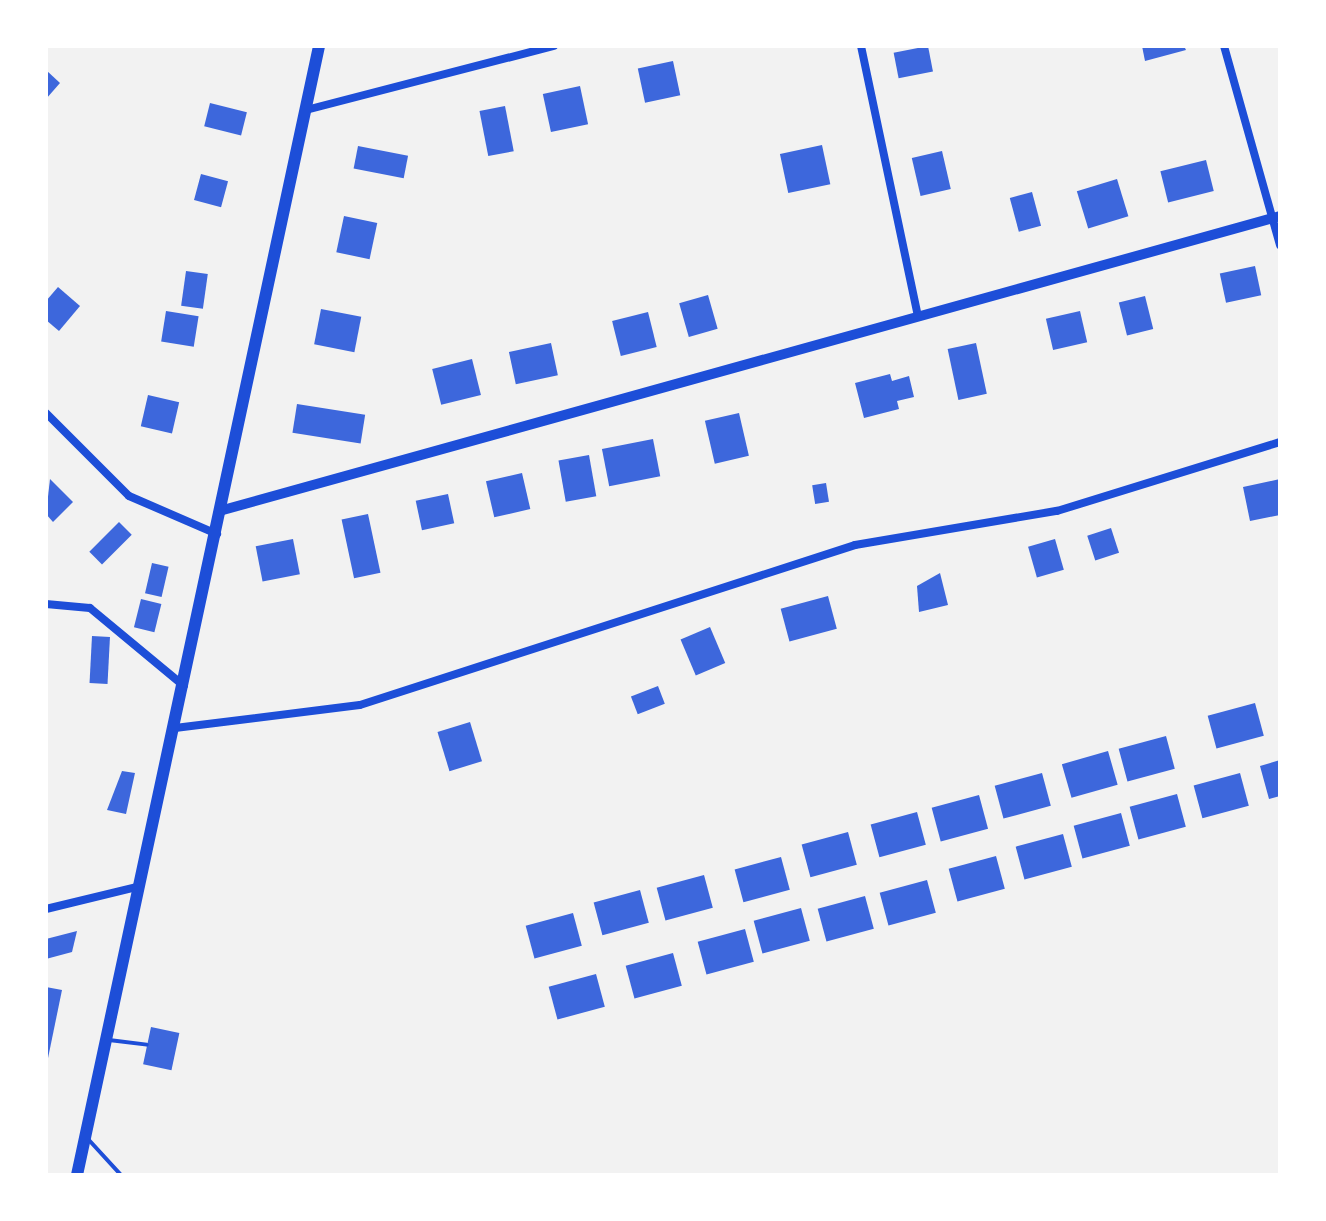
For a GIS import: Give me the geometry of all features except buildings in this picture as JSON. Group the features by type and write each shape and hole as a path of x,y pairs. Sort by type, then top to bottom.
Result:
{"main road":[{"path":"77,1175 218,534 306,110 315,49"}],"street":[{"path":"306,110 554,46"},
{"path":"861,46 918,317"},
{"path":"1224,46 1277,217 1280,245"},
{"path":"223,510 1277,217"},
{"path":"46,413 129,496 218,534"},
{"path":"175,728 360,705 855,545 1057,511 1280,442"},
{"path":"46,604 90,608 184,687"},
{"path":"46,909 140,886"}],"lane":[{"path":"107,1039 147,1045"},
{"path":"85,1136 121,1175"}]}
